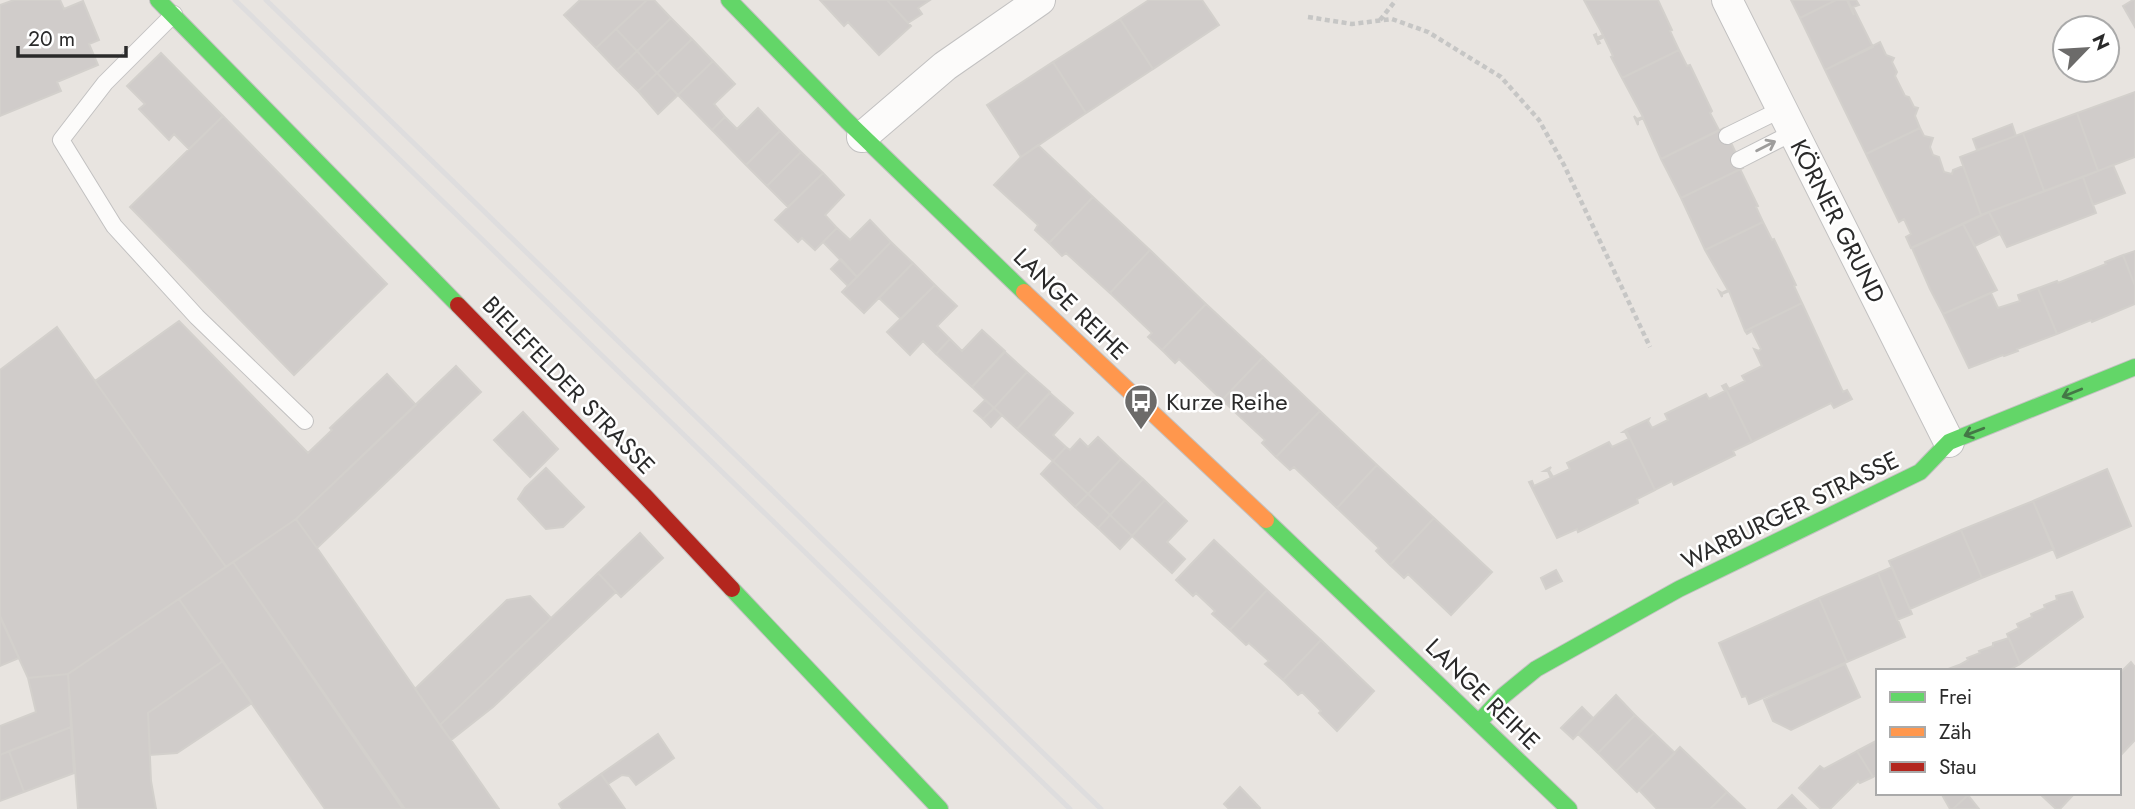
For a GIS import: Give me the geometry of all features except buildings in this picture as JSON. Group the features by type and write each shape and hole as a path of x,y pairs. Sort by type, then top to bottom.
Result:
{"street":[{"name":"BIELEFELDER STRASSE","path":"158,0 644,495 940,809"},
{"name":"LANGE REIHE","path":"729,0 862,136 1480,721 1569,809"},
{"path":"862,136 945,66 1040,0"},
{"name":"KÖRNER GRUND","path":"1727,0 1949,442"},
{"name":"WARBURGER STRASSE","path":"1480,721 1503,696 1536,669 1679,589 1920,472 1949,442 2135,367"}],"lane":[{"path":"174,14 105,83 61,140 114,226 197,317 305,421"},
{"path":"1727,136 1788,120"},
{"path":"1739,160 1788,120"}],"path":[{"path":"1380,20 1396,0"},
{"path":"1308,18 1352,24 1392,19 1428,32 1501,78 1539,120 1650,347"}],"railway":[{"path":"235,0 1070,809"},
{"path":"266,0 1101,809"}],"traffic: fast":[{"path":"158,0 458,305"},
{"path":"729,0 847,121 1024,292"},
{"path":"1480,721 1503,696 1536,669 1679,589 1920,472 1949,442 2135,367"},
{"path":"1266,520 1569,809"},
{"path":"732,589 940,809"}],"traffic: slow":[{"path":"1024,292 1266,520"}],"traffic: jam":[{"path":"458,305 732,589"}],"place":[{"name":"Kurze Reihe","path":"1141,431"}]}
